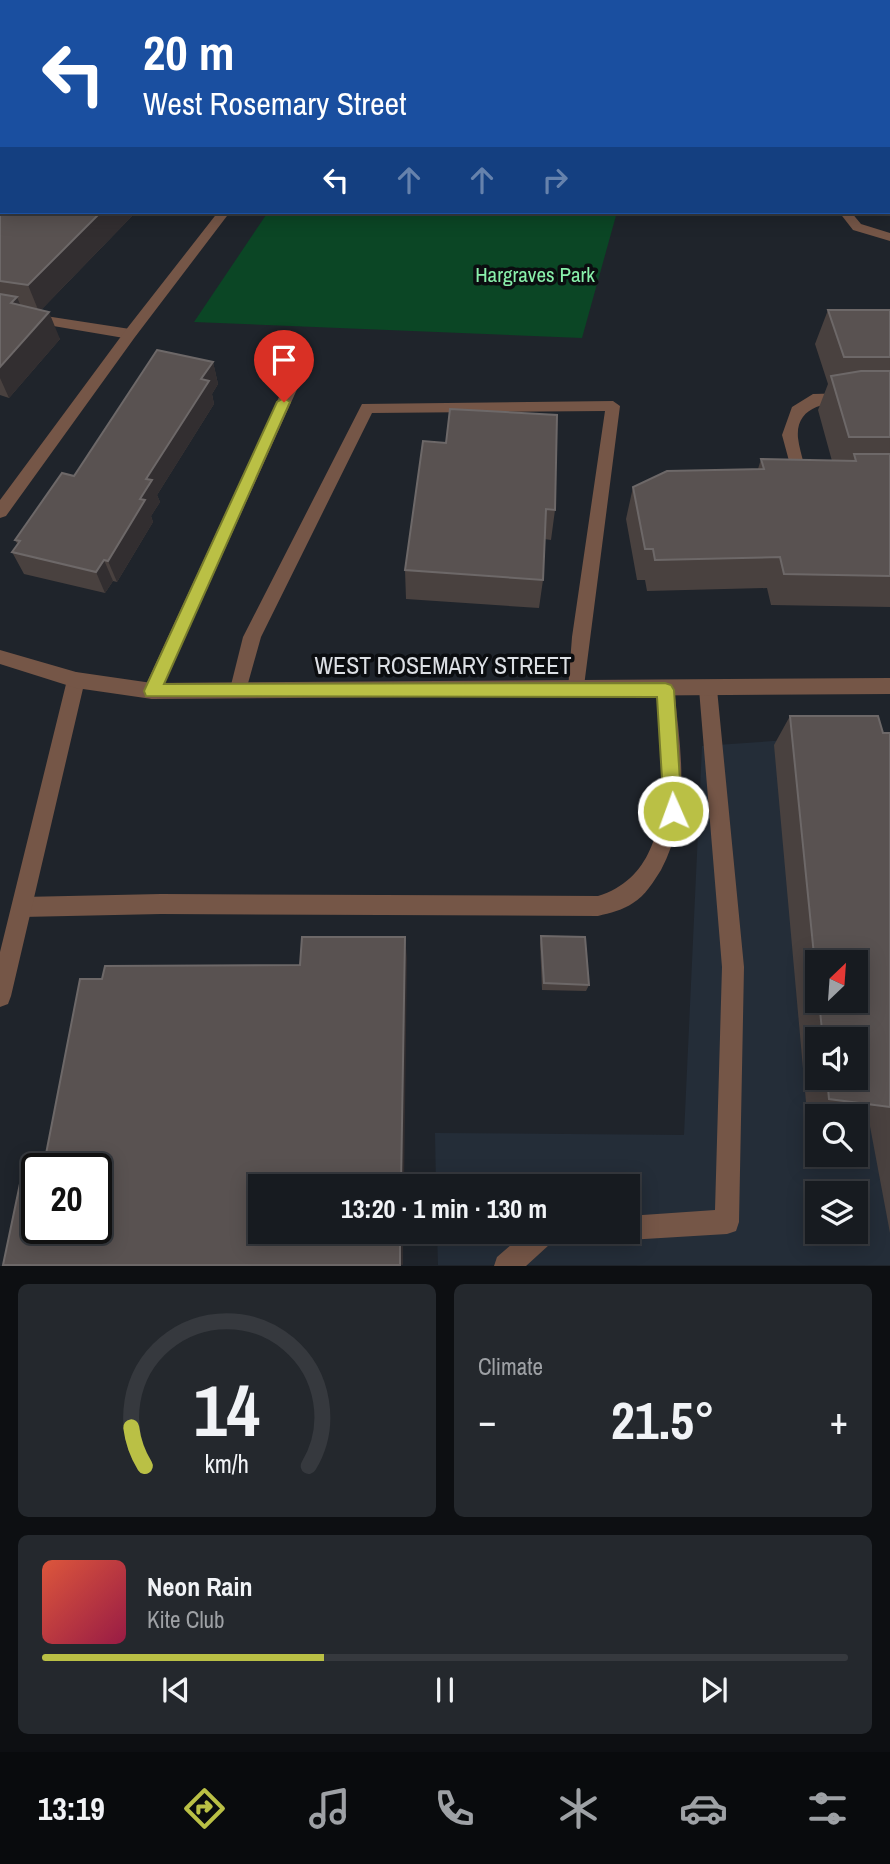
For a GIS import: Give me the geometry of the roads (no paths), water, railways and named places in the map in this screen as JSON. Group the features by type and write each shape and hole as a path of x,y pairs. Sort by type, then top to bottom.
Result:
{"street":[{"path":"0,512 130,334 222,214"},
{"path":"847,214 857,227 890,237"},
{"path":"0,313 130,334"},
{"path":"152,691 305,356"},
{"path":"827,478 797,468 790,435 797,411 813,398 890,397"},
{"path":"239,689 252,637 367,408 613,406 581,637 577,689"},
{"name":"WEST ROSEMARY STREET","path":"0,657 76,680 152,691 665,690 890,686"},
{"path":"0,996 76,680"},
{"path":"640,1227 727,1222 733,967 708,689"},
{"path":"22,907 161,904 598,906 628,896 660,856 673,811 665,690"},
{"path":"506,1265 531,1244"}],"park label":[{"name":"Hargraves Park","path":"535,274"}]}
